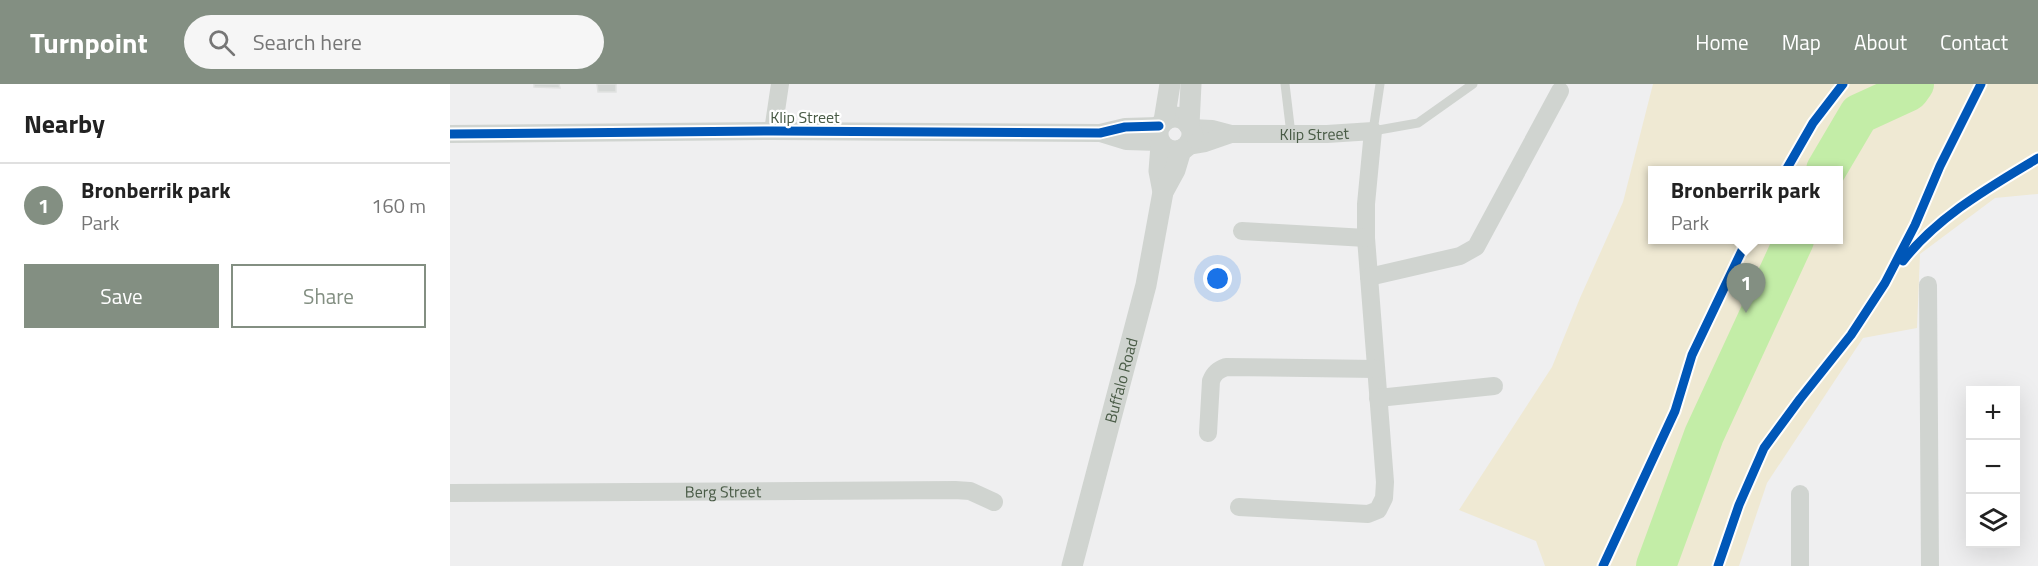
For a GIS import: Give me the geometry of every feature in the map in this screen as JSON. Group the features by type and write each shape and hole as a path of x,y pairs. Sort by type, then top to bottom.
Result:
{"street":[{"path":"772,132 780,84"},
{"path":"1170,84 1174,135"},
{"path":"1174,135 1191,84"},
{"path":"1369,277 1460,256 1476,247 1560,92"},
{"name":"Klip Street","path":"450,134 1100,133 1126,141 1212,129 1231,134 1373,131 1366,204 1366,238 1385,482 1384,498 1378,510 1368,514 1239,507"},
{"name":"Buffalo Road","path":"1072,566 1146,285 1163,192 1175,170 1174,135"},
{"path":"1242,231 1366,238"},
{"path":"1928,285 1930,566"},
{"path":"1208,433 1211,381 1218,370 1226,368 1376,369"},
{"path":"1378,398 1494,386"},
{"name":"Berg Street","path":"450,494 955,490 970,491 994,502"},
{"path":"1800,494 1800,566"}],"lane":[{"path":"1285,84 1291,134"},
{"path":"1380,84 1373,131 1419,123 1473,84"}],"shaded area":[{"path":"1653,84 2038,84 2038,194 1995,198 1920,254 1917,328 1863,338 1767,483 1739,566 1545,566 1536,541 1459,510 1552,367 1623,202"}],"building":[{"path":"534,84 559,84 560,88 534,87"},
{"path":"597,84 616,84 616,92 598,92"}],"waterway":[{"path":"1828,166 1859,114 1909,91 1914,84"},
{"path":"1656,566 1704,435 1792,244"}],"cycle path":[{"path":"1788,166 1813,123 1843,84"},
{"path":"1718,566 1739,505 1764,448 1851,335 1885,283 1915,225 1940,166 1981,84"},
{"path":"450,134 773,131 1100,133 1125,127 1159,126"},
{"path":"1903,261 1948,216 1983,191 2038,158"},
{"path":"1603,566 1675,411 1692,355 1745,244"}],"place":[{"name":"Bronberrik park","path":"1746,313"}]}
